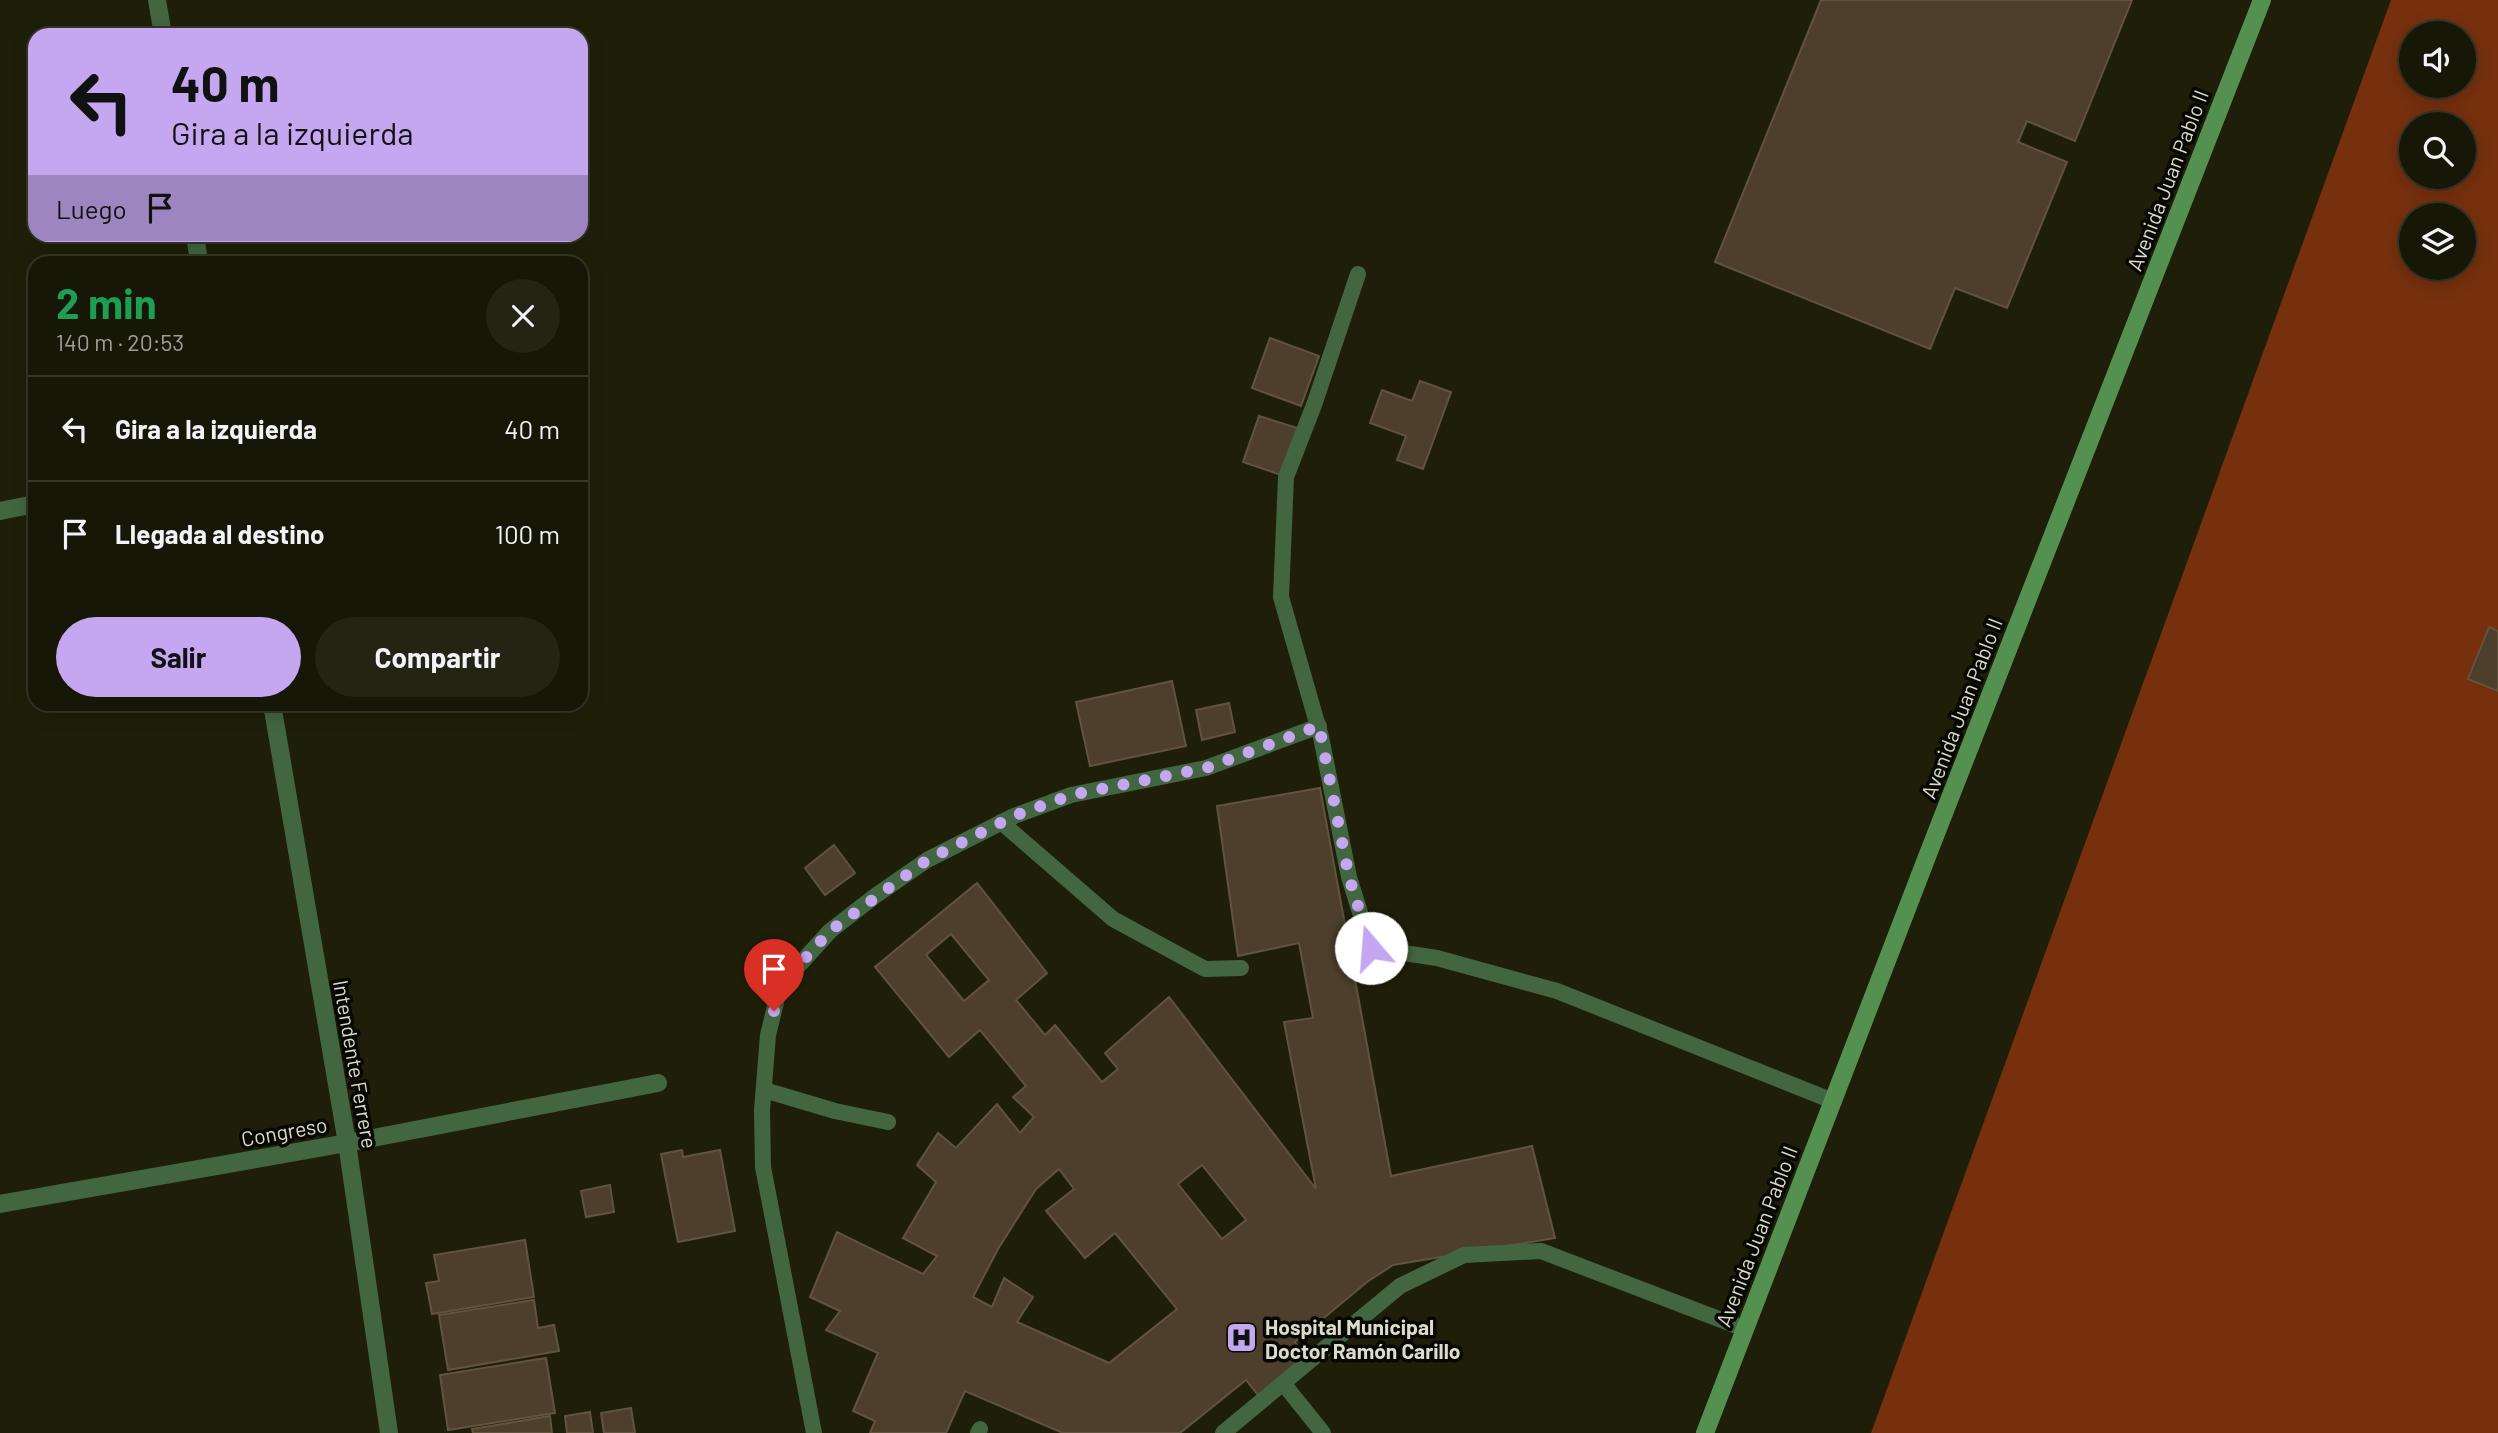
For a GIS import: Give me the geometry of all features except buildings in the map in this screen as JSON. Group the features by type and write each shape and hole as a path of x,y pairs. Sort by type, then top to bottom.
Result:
{"main road":[{"name":"Avenida Juan Pablo II","path":"1705,1433 2262,0"}],"street":[{"path":"158,0 162,28"},
{"path":"0,511 28,505"},
{"name":"Intendente Ferrere","path":"273,711 347,1143 389,1433"},
{"name":"Congreso","path":"0,1204 347,1143 658,1083"}],"lane":[{"path":"1358,274 1314,405 1286,477 1280,597 1319,726 1349,877 1371,948 1437,958 1557,991 1833,1101"},
{"path":"814,1433 763,1167 768,1035 780,986 830,931 875,896 927,860 1001,822 1071,795 1206,768 1319,726"},
{"path":"1001,822 1113,919 1205,969 1241,968"},
{"path":"764,1090 835,1111 888,1122"},
{"path":"1223,1433 1400,1286 1464,1255 1541,1251 1745,1329"},
{"path":"1283,1383 1322,1433"}],"shaded area":[{"path":"2391,0 2498,0 2498,1433 1871,1433"}],"place":[{"name":"Hospital Municipal Doctor Ramón Carillo","path":"1242,1338"}],"route":[{"path":"774,1011 780,986 830,931 927,860 986,829 1071,795 1206,768 1319,726 1349,877 1371,948"}]}
